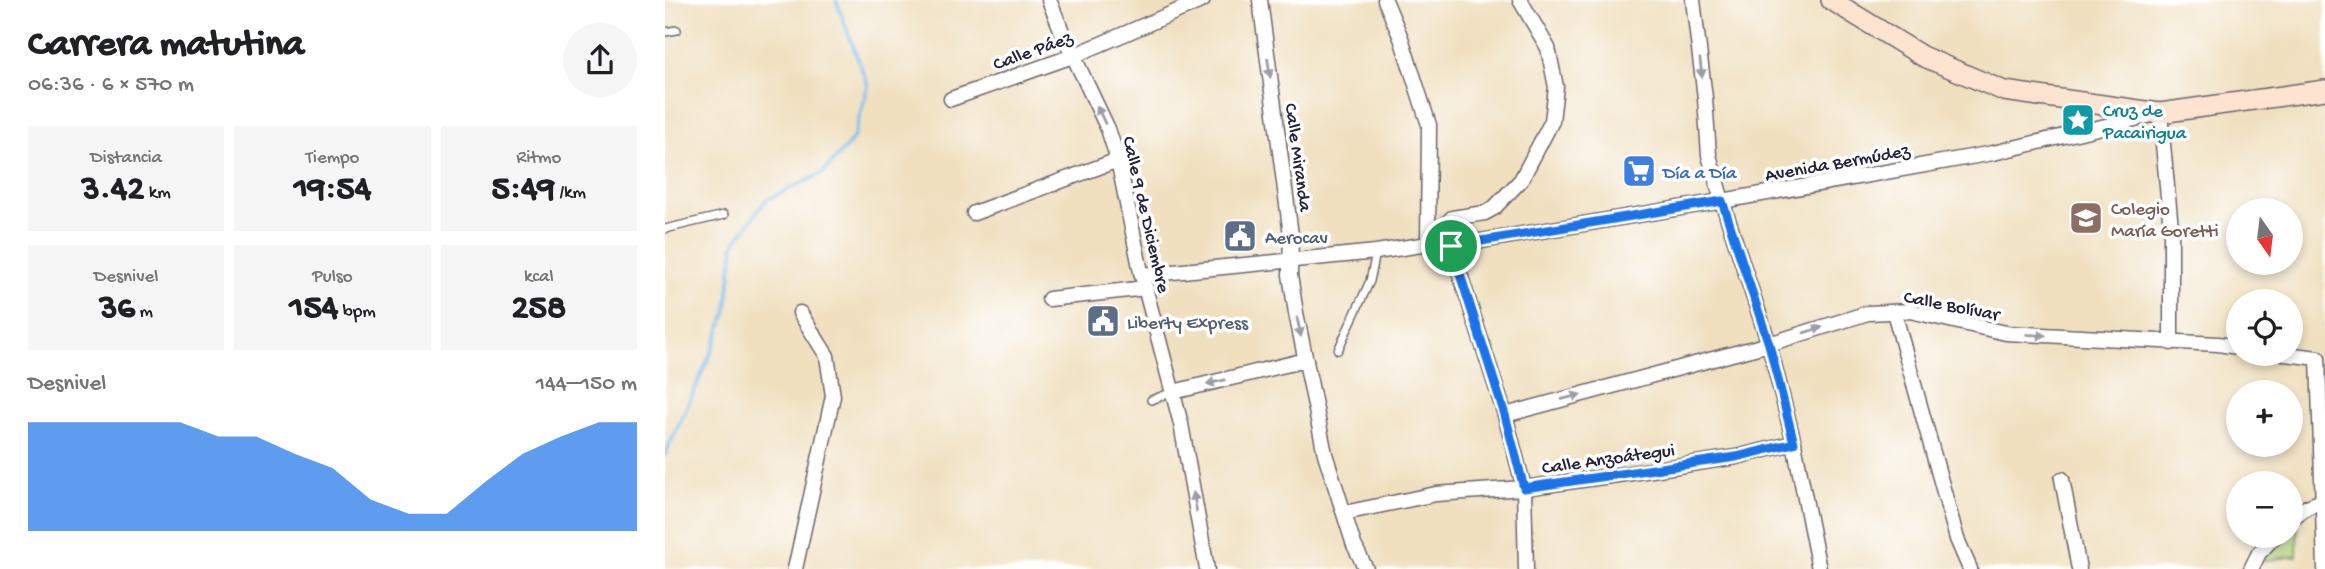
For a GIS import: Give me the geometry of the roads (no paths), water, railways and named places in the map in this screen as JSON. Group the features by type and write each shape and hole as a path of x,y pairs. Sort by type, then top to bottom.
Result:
{"main road":[{"path":"1831,0 1921,56 2004,91 2160,113 2325,90"}],"street":[{"name":"Calle 9 de Diciembre","path":"1049,0 1108,128 1118,160 1144,281 1181,424 1207,569"},
{"name":"Calle Páez","path":"951,99 1073,55 1203,0"},
{"name":"Calle Miranda","path":"1260,0 1291,235 1291,288 1325,454 1353,545 1366,569"},
{"path":"1385,0 1401,38 1429,125 1428,244"},
{"path":"1428,244 1452,218 1485,213 1494,208 1521,180 1552,121 1556,87 1548,48 1520,0"},
{"path":"1693,0 1709,155 1769,344 1794,443 1819,569"},
{"name":"Avenida Bermúdez","path":"1049,299 1144,281 1290,260 1428,244 1451,246 1722,201 1993,153 2160,113"},
{"path":"2160,113 2171,228 2177,343"},
{"path":"974,213 1118,160"},
{"path":"1451,246 1505,415 1524,488 1526,569"},
{"name":"Calle Bolívar","path":"1505,415 1769,344 1868,313 1910,311 2006,333 2226,346"},
{"path":"1894,312 1957,539 1970,569"},
{"path":"795,569 833,396 827,356 800,313"},
{"path":"2303,356 2318,358 2325,569"},
{"path":"1173,392 1306,360"},
{"name":"Calle Anzoátegui","path":"1344,513 1436,494 1524,488 1736,457 1794,443"},
{"path":"2062,479 2080,569"},
{"path":"2303,510 2322,501"},
{"path":"2251,569 2264,548"}],"lane":[{"path":"665,32 677,30"},
{"path":"665,229 724,215"},
{"path":"1338,349 1370,281 1376,252"},
{"path":"1151,400 1173,392"}],"waterway":[{"path":"665,455 727,311 734,244 766,200 823,173 853,139 868,86 836,0"}],"place":[{"name":"Cruz de Pacairigua","path":"2078,120"},
{"name":"Día a Día","path":"1639,171"},
{"name":"Colegio María Goretti","path":"2086,218"},
{"name":"Aerocav","path":"1240,236"},
{"name":"Liberty Express","path":"1103,321"}]}
